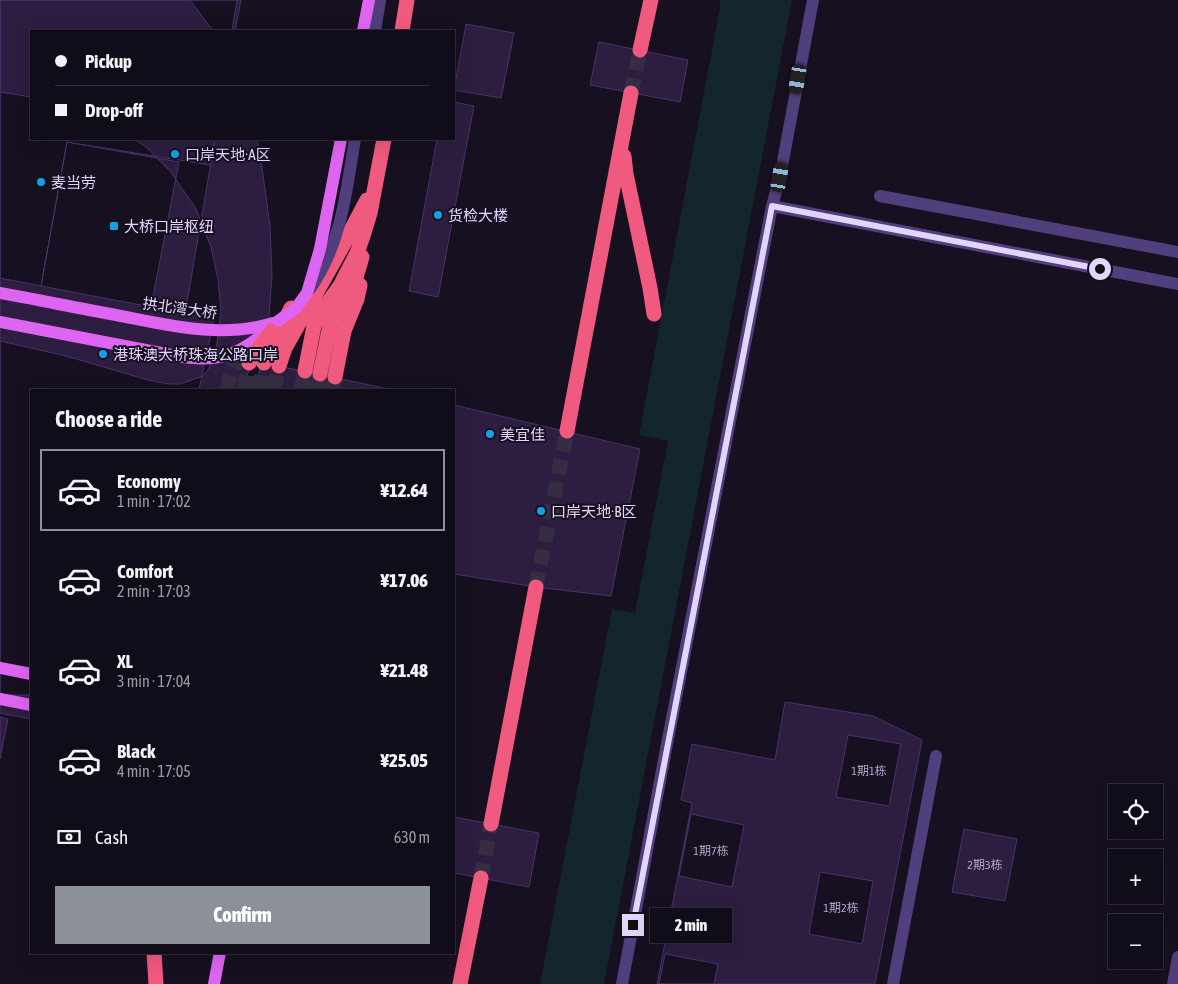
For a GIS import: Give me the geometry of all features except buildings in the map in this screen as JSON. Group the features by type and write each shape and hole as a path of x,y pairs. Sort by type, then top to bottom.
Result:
{"highway":[{"path":"402,30 408,0"},
{"path":"640,50 651,0"},
{"path":"567,431 632,93"},
{"path":"624,134 626,174 649,280 654,314"},
{"path":"366,210 303,289 291,308 264,364 285,348 341,249 366,210 375,189 384,140"},
{"path":"327,376 330,325 353,288 360,266 366,210"},
{"path":"305,371 318,315 350,269 357,253 366,210"},
{"path":"491,824 536,587"},
{"path":"460,984 481,878"},
{"path":"154,954 156,984"}],"main road":[{"path":"363,30 369,0"},
{"name":"拱北湾大桥","path":"0,292 187,329 237,330 257,328 278,322 296,308 307,293 320,249 342,140"},
{"path":"0,322 204,360 225,357 241,350 278,322"},
{"path":"0,668 30,674"},
{"path":"0,700 30,705"},
{"path":"214,984 220,954"}],"street":[{"path":"374,30 380,0"},
{"path":"622,984 666,749 772,206 780,177 813,0"},
{"path":"307,293 328,260 339,227 355,140"},
{"path":"880,196 1178,252"},
{"path":"772,206 1178,284"},
{"path":"893,984 936,756"},
{"path":"1173,984 1178,956"}],"green space":[{"path":"720,0 792,0 604,984 540,984 612,609 635,613 668,441 639,435"}],"tunnel":[{"path":"631,93 640,50"},
{"path":"227,389 233,369 239,359 256,345"},
{"path":"244,389 249,363"},
{"path":"259,389 264,363"},
{"path":"274,389 279,366"},
{"path":"301,389 305,371"},
{"path":"317,389 320,374"},
{"path":"332,389 335,377"},
{"path":"536,587 567,431"},
{"path":"481,878 491,824"}],"place":[{"name":"口岸天地·A区","path":"175,154"},
{"name":"麦当劳","path":"41,182"},
{"name":"货检大楼","path":"438,215"},
{"name":"大桥口岸枢纽","path":"114,226"},
{"name":"港珠澳大桥珠海公路口岸","path":"103,354"},
{"name":"美宜佳","path":"490,434"},
{"name":"口岸天地·B区","path":"541,511"}],"route":[{"path":"633,925 772,206 1100,269"}]}
